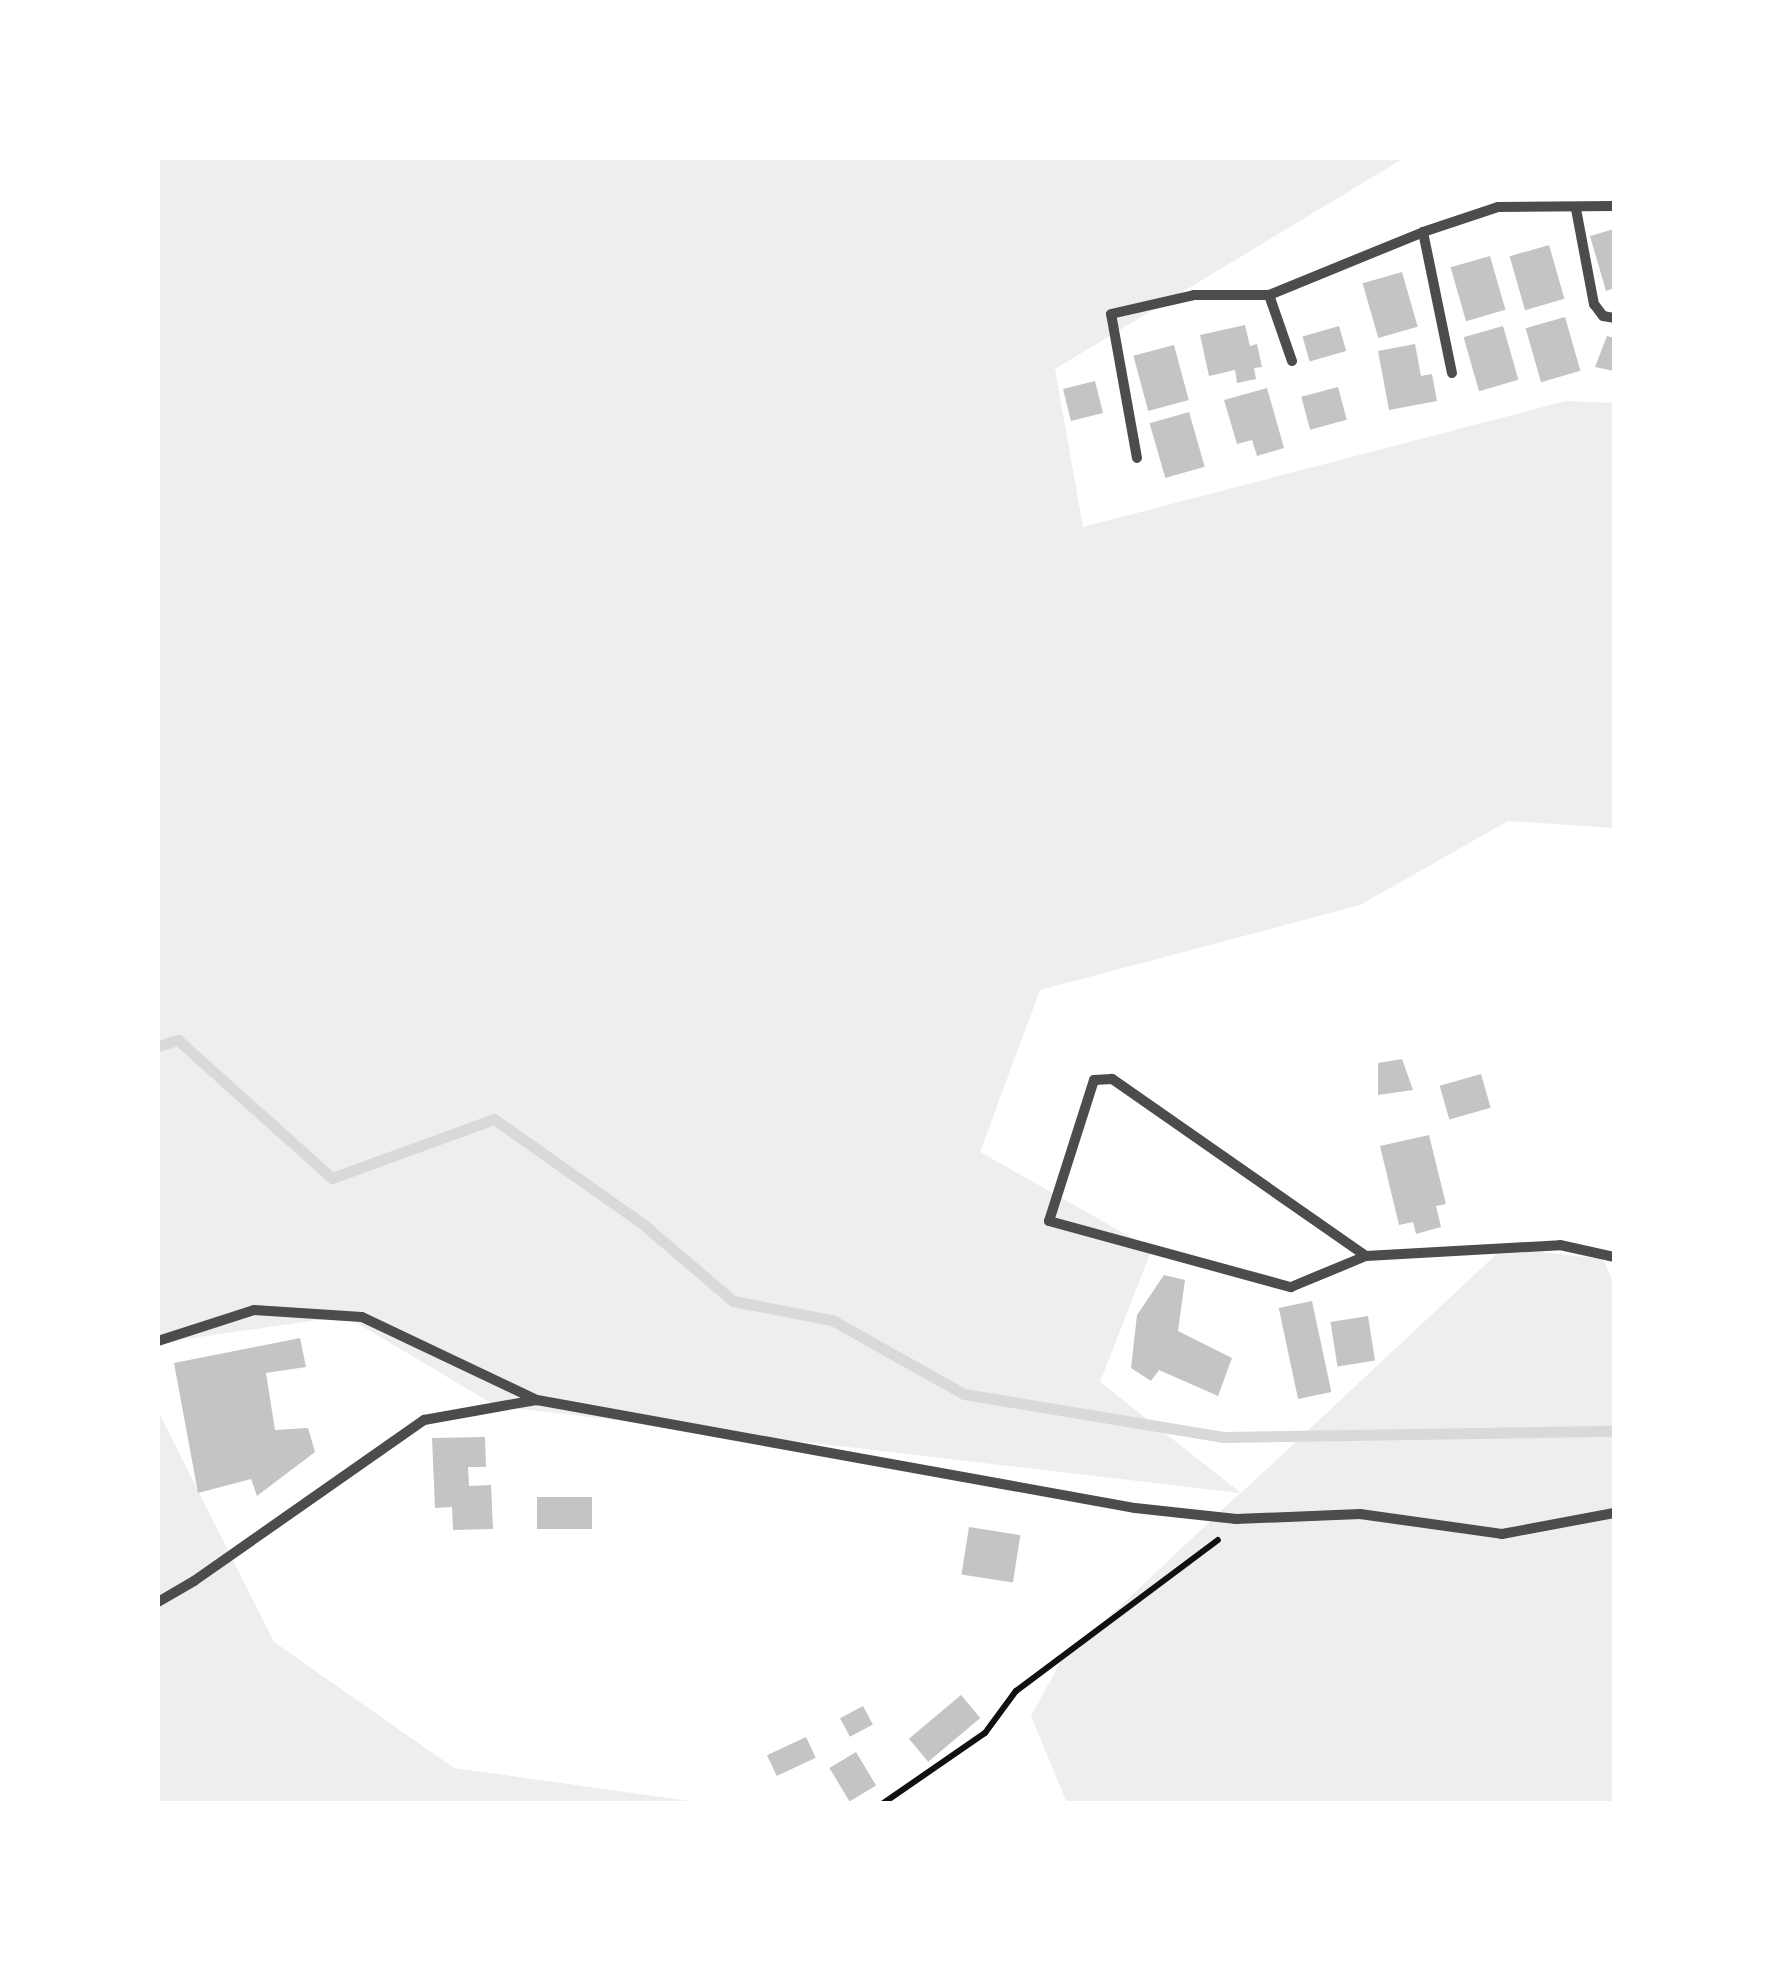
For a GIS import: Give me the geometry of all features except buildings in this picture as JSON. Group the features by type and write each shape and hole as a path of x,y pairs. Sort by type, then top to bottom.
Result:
{"street":[{"path":"1137,458 1112,314 1194,295 1269,295 1423,232 1498,207 1614,206"},
{"path":"1576,208 1594,304 1602,316 1614,318"},
{"path":"1423,232 1452,372"},
{"path":"1269,295 1292,362"},
{"path":"1366,1256 1112,1080 1094,1080 1048,1221 1291,1287 1366,1256 1560,1246 1614,1256"},
{"path":"158,1341 254,1310 362,1317 538,1400 1135,1508 1248,1518 1360,1514 1502,1534 1614,1514"},
{"path":"158,1602 424,1420 538,1400"}],"path":[{"path":"882,1804 985,1733 1016,1691 1248,1518"}],"shaded area":[{"path":"158,158 1404,158 1055,369 1083,527 1566,401 1614,403 1614,828 1508,821 1360,905 1040,990 980,1152 1152,1249 1100,1382 1241,1493 1503,1248 1603,1259 1614,1284 1614,1803 1067,1803 1031,1716 1060,1663 1240,1493 496,1406 345,1316 158,1343"},
{"path":"158,1411 274,1642 454,1768 704,1803 158,1803"}],"waterway":[{"path":"158,1046 178,1040 332,1178 494,1119 644,1225 733,1301 832,1320 964,1394 1223,1437 1614,1431"}]}
